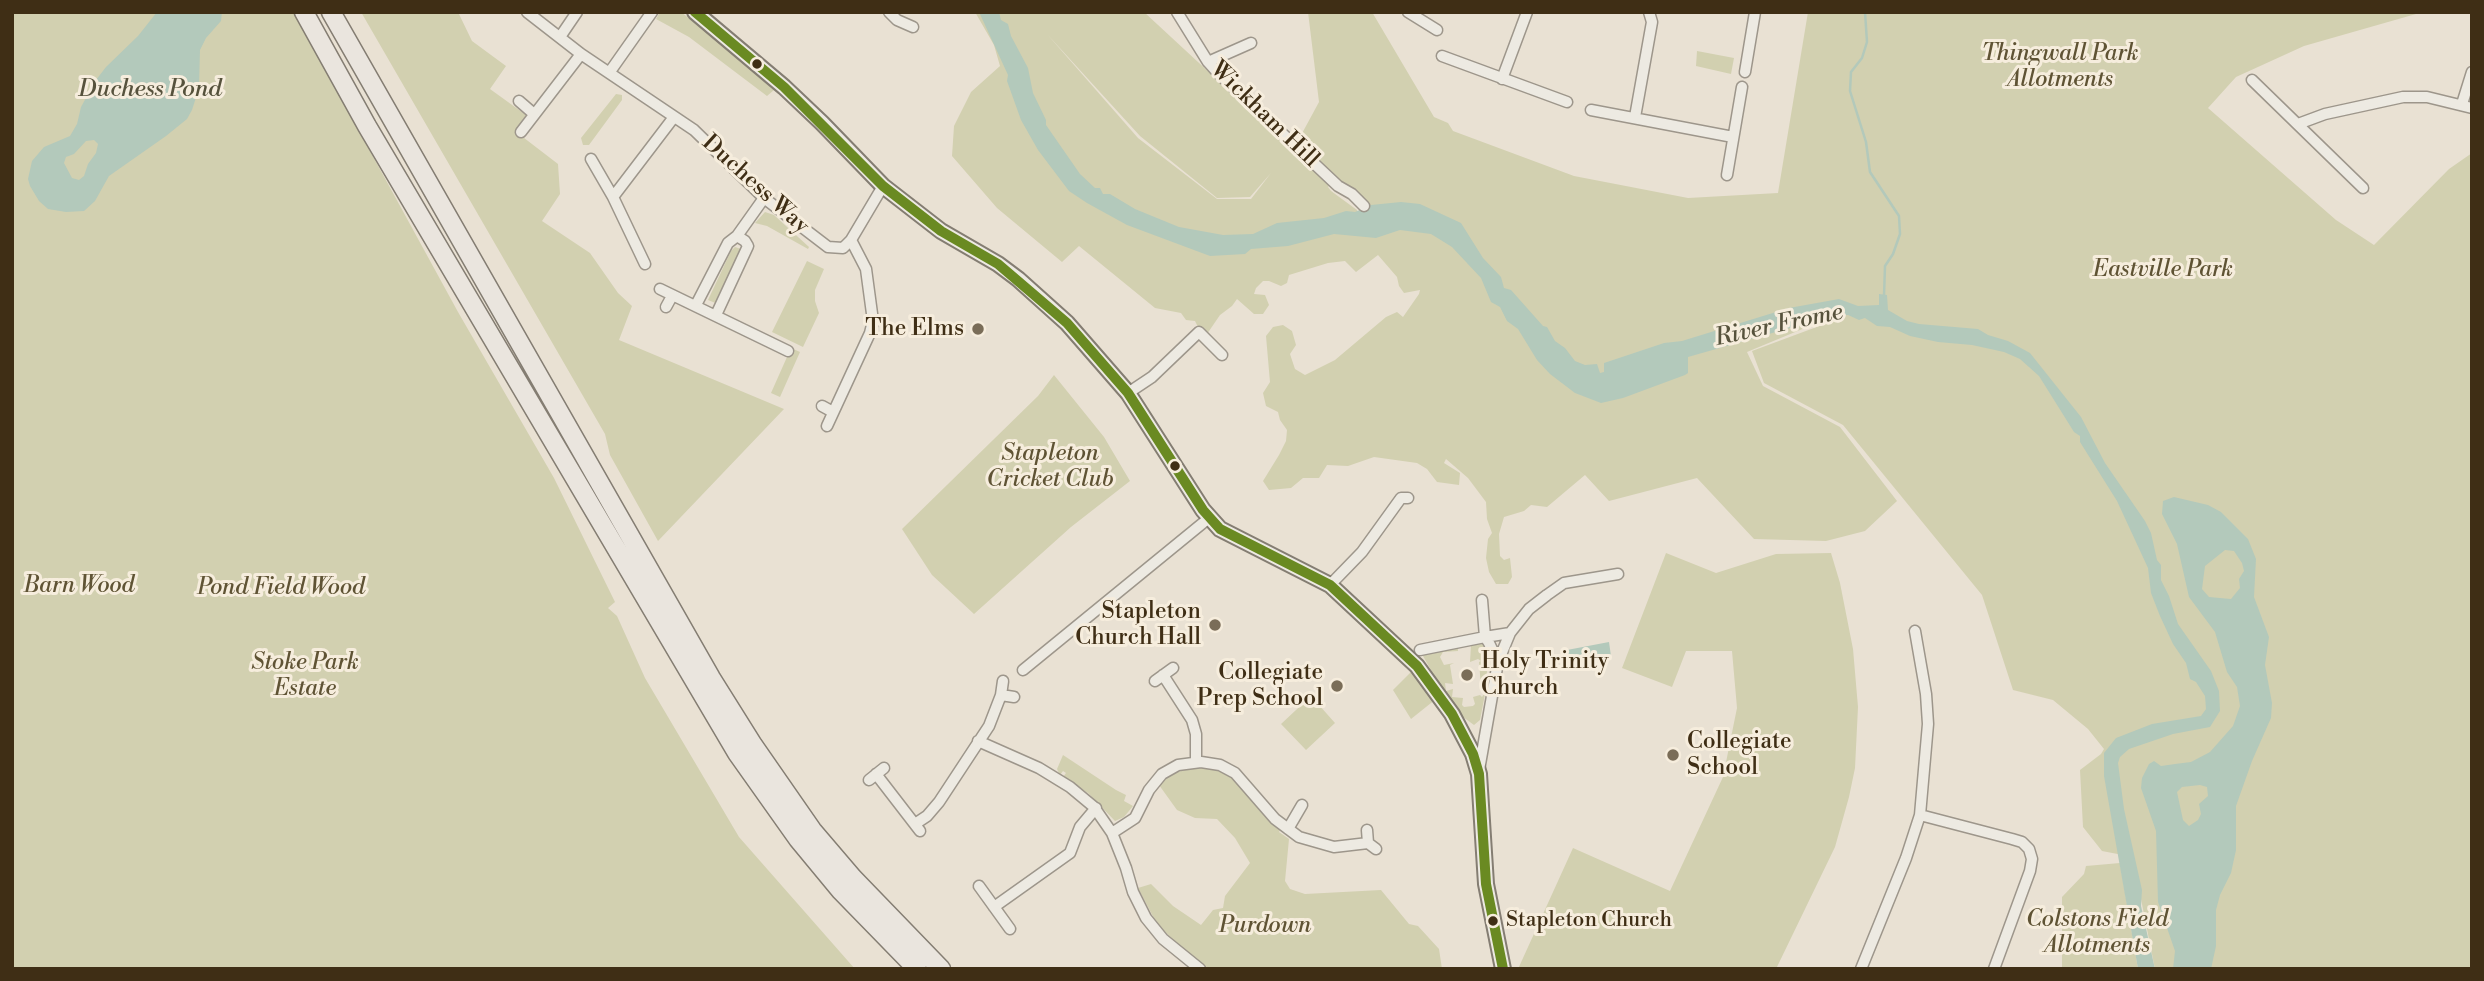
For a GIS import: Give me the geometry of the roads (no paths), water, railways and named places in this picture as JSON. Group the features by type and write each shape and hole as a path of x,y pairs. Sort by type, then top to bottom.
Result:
{"highway":[{"path":"304,12 367,126 737,753 798,839 841,891 917,969"},
{"path":"331,12 752,745 820,840 941,969"}],"main road":[{"path":"695,12 784,87 883,186 941,231 998,264 1067,323 1128,393 1209,519 1229,534 1330,585 1412,660 1452,714 1467,740 1479,774 1486,884 1503,969"}],"street":[{"path":"560,37 577,12"},
{"path":"609,73 652,12"},
{"path":"889,12 897,20 913,27"},
{"name":"Wickham Hill","path":"1177,12 1208,62 1319,169 1364,206"},
{"path":"1408,12 1437,30"},
{"path":"1502,79 1528,12"},
{"path":"1635,117 1652,22 1649,12"},
{"path":"1745,72 1755,12"},
{"name":"Duchess Way","path":"534,14 581,54 694,130 764,198 828,247 843,248 851,240"},
{"path":"1208,62 1251,43"},
{"path":"521,132 581,54"},
{"path":"1442,56 1567,102"},
{"path":"2298,124 2325,114 2403,97 2427,97 2467,106 2472,72"},
{"path":"2252,80 2363,188"},
{"path":"1727,175 1742,87"},
{"path":"519,101 534,114"},
{"path":"1591,110 1734,137"},
{"path":"613,197 674,117"},
{"path":"591,159 613,197 645,264"},
{"path":"827,426 873,321 866,270 851,240 883,186"},
{"path":"696,306 728,243 737,236 764,198"},
{"path":"716,315 748,246 737,236"},
{"path":"660,289 788,351"},
{"path":"666,307 672,296"},
{"path":"1128,393 1152,377 1199,332 1222,355"},
{"path":"765,354 769,343"},
{"path":"822,407 833,412"},
{"path":"1330,585 1362,552 1401,498 1408,498"},
{"path":"1023,670 1209,519"},
{"path":"1479,774 1498,662 1510,634 1528,609 1564,583 1618,574"},
{"path":"1482,600 1486,637 1498,662"},
{"path":"1861,969 1906,858 1920,815 1928,724 1926,694 1915,631"},
{"path":"1420,650 1510,634"},
{"path":"1173,668 1159,678 1192,720 1197,739 1196,762"},
{"path":"876,774 918,827 939,802 992,720 1003,681"},
{"path":"1001,695 1014,696"},
{"path":"1467,740 1479,737 1487,729"},
{"path":"978,741 1039,768 1070,787 1096,808 1111,833 1133,892 1146,918 1163,939 1200,969"},
{"path":"1111,833 1135,818 1149,790 1163,774 1178,765 1196,762 1220,765 1236,773 1269,812 1299,837 1324,846 1372,846 1367,830"},
{"path":"1288,829 1302,805"},
{"path":"994,907 1070,853 1080,827 1096,808"},
{"path":"1920,815 2022,842 2029,849 2032,859 2030,871 1994,969"},
{"path":"979,886 1010,929"}],"water":[{"name":"Duchess Pond","path":"157,12 222,12 221,21 206,38 200,50 199,88 187,119 109,176 95,201 84,211 48,209 39,201 30,186 28,179 32,161 44,147 70,136 77,124 81,107 96,80","holes":["94,140 98,144 84,176 79,180 72,178 64,163 66,157 74,154 86,141"]},
{"name":"River Frome","path":"979,12 999,12 1001,20 1008,24 1011,36 1028,68 1033,93 1046,125 1080,174 1095,188 1100,188 1103,194 1110,194 1135,209 1179,227 1223,235 1253,234 1277,223 1324,218 1346,211 1355,212 1371,205 1401,202 1420,204 1461,223 1483,258 1501,277 1504,288 1511,290 1543,326 1547,327 1555,341 1565,348 1575,361 1585,365 1597,364 1600,373 1604,372 1604,363 1664,343 1682,341 1789,308 1839,299 1858,306 1879,305 1879,294 1887,295 1888,310 1907,321 1978,329 2030,353 2081,417 2105,463 2145,521 2161,565 2161,580 2178,624 2211,671 2219,691 2220,711 2210,727 2173,734 2129,749 2120,757 2118,763 2124,809 2142,890 2141,906 2155,969 2138,969 2104,776 2104,753 2116,738 2152,724 2201,716 2206,709 2205,696 2196,682 2190,679 2186,663 2173,644 2160,616 2151,593 2148,568 2117,501 2080,442 2080,436 2074,432 2039,376 2020,359 2004,352 1972,345 1910,336 1890,327 1877,326 1865,318 1859,320 1848,315 1832,316 1688,357 1688,373 1685,375 1623,398 1601,403 1575,393 1550,374 1537,360 1518,329 1507,321 1500,307 1491,302 1481,278 1452,247 1431,234 1400,230 1376,238 1334,234 1288,246 1251,249 1245,254 1210,256 1127,225 1087,203 1069,191 1038,150 1021,120 1007,81 1008,75"},
{"path":"2174,497 2208,505 2221,512 2248,539 2256,559 2254,597 2269,637 2265,665 2272,703 2271,718 2236,806 2236,850 2231,873 2216,910 2216,946 2211,969 2173,969 2175,951 2158,902 2156,831 2141,788 2142,778 2149,764 2154,761 2161,766 2191,762 2210,752 2233,726 2240,706 2237,687 2227,672 2215,632 2189,597 2177,544 2162,514 2163,501","holes":["2225,550 2234,551 2242,563 2244,571 2239,579 2240,588 2231,599 2209,597 2202,589 2205,566","2182,787 2207,787 2208,796 2199,804 2201,814 2198,820 2189,826 2183,820 2177,792"]},
{"path":"1609,642 1611,656 1570,664 1567,650"}],"waterway":[{"path":"1865,12 1867,42 1862,58 1851,72 1850,91 1866,142 1870,172 1899,216 1900,234 1893,254 1885,266 1884,296"}],"place":[{"name":"The Elms","path":"978,329"},
{"name":"Stapleton Church Hall","path":"1215,625"},
{"name":"Holy Trinity Church","path":"1467,675"},
{"name":"Collegiate Prep School","path":"1337,686"},
{"name":"Collegiate School","path":"1673,755"},
{"name":"Stapleton Church","path":"1493,921"}],"park label":[{"name":"Thingwall Park Allotments","path":"2060,67"},
{"name":"Eastville Park","path":"2163,270"},
{"name":"Stapleton Cricket Club","path":"1050,467"},
{"name":"Barn Wood","path":"79,586"},
{"name":"Pond Field Wood","path":"281,588"},
{"name":"Stoke Park Estate","path":"305,676"},
{"name":"Purdown","path":"1265,926"},
{"name":"Colstons Field Allotments","path":"2097,933"}]}
